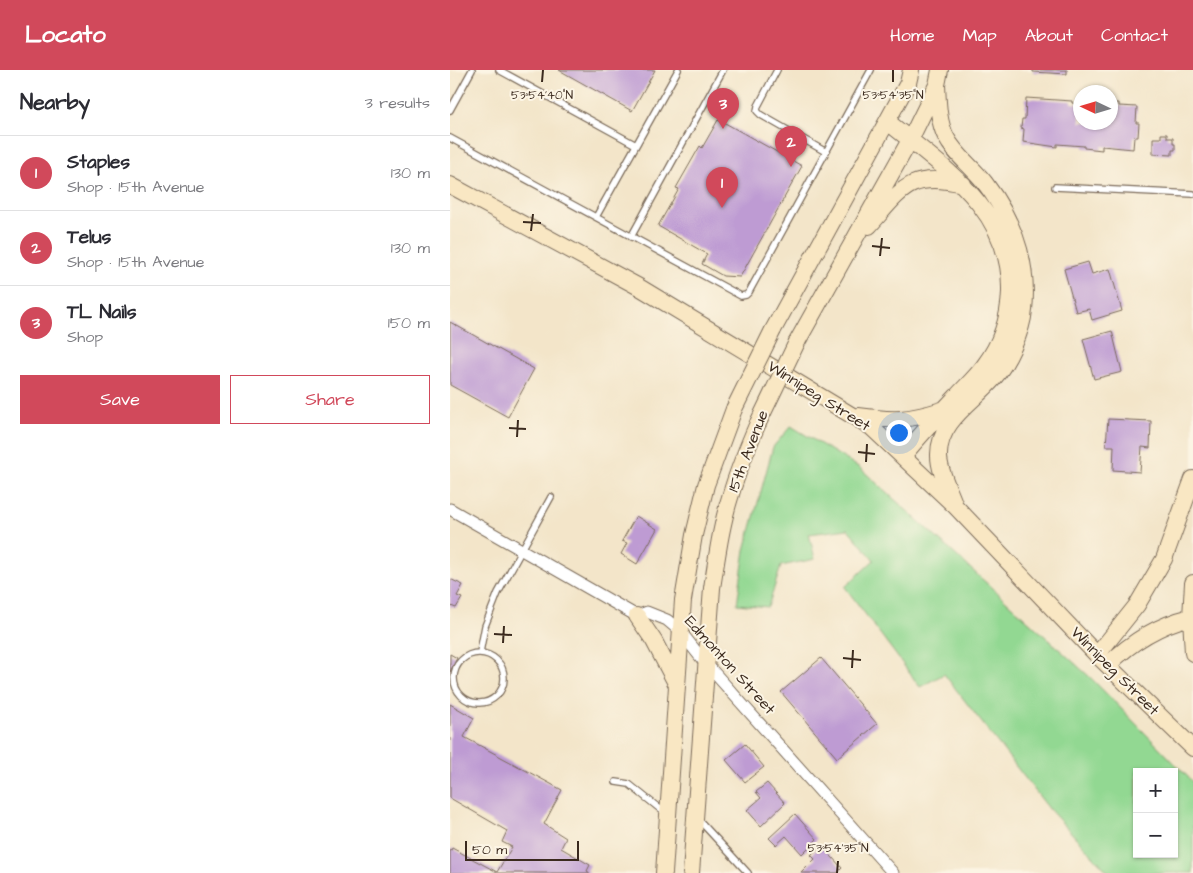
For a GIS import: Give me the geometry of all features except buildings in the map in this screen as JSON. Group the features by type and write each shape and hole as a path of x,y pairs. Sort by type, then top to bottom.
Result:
{"main road":[{"name":"15th Avenue","path":"664,873 683,600 694,535 706,485 734,409 773,330 888,122 908,83 911,70"},
{"name":"15th Avenue","path":"691,873 712,588 730,496 741,463 758,423 797,342 910,140 938,77"},
{"path":"938,77 939,112 946,137 986,183 1012,226 1025,272 1024,312 1012,351 994,378 946,428 939,446 939,458 956,507"},
{"path":"888,122 942,164 976,198 998,231 1010,274 1009,311 998,344 984,367 903,456"},
{"path":"848,250 897,196 910,185 920,181 933,180 945,180 963,184"},
{"name":"Winnipeg Street","path":"450,185 639,287 871,427 956,507 1103,660 1193,748"},
{"path":"851,415 882,420 904,420 917,418 944,409"},
{"path":"1103,660 1164,559 1193,479"},
{"path":"1193,583 1191,617 1193,653"},
{"path":"637,616 654,641 678,687"},
{"path":"1103,660 1122,651 1147,633 1177,620 1191,617"}],"street":[{"name":"Edmonton Street","path":"450,509 637,616 648,612 667,620 680,631 893,873"}],"lane":[{"path":"450,110 472,70"},
{"path":"499,70 636,145"},
{"path":"596,218 678,70"},
{"path":"631,237 723,70"},
{"path":"777,70 757,111 826,152"},
{"path":"450,138 738,295 746,295 871,70"},
{"path":"1056,187 1193,194"},
{"path":"480,652 485,626 495,601 551,496"},
{"path":"480,652 495,657 504,670 504,685 490,702 474,704 460,697 453,683 455,667 465,655 480,652"},
{"path":"616,782 629,784 668,815"},
{"path":"695,815 748,873"}],"green space":[{"path":"791,426 860,468 1092,679 1193,782 1193,873 1109,873 1050,810 944,674 920,687 845,587 874,560 848,529 809,534 815,559 781,566 768,607 737,604 745,550 773,447"}],"place":[{"name":"TL Nails","path":"723,129"},
{"name":"Telus","path":"791,167"},
{"name":"Staples","path":"722,208"}]}
